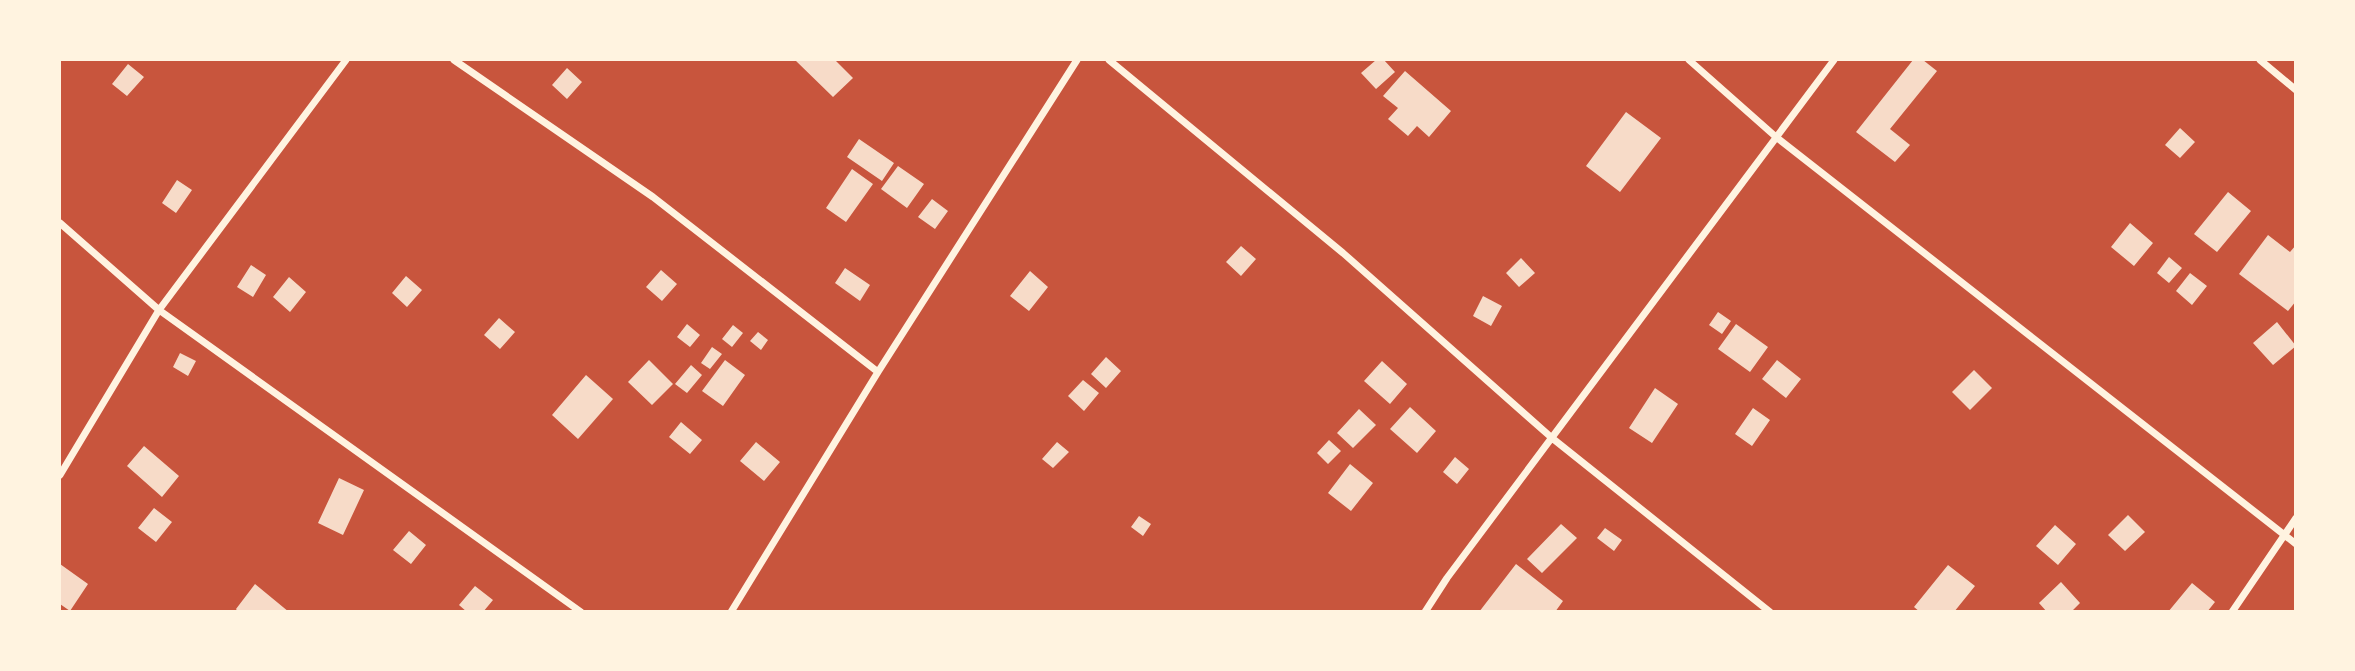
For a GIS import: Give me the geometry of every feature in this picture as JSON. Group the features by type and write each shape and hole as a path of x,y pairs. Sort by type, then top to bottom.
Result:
{"street":[{"path":"60,475 159,310 346,60"},
{"path":"454,60 653,197 878,372"},
{"path":"731,611 878,372 1077,60"},
{"path":"1109,60 1343,253 1552,438 1770,611"},
{"path":"1689,60 1776,137 2295,544"},
{"path":"1425,611 1834,60"},
{"path":"2260,60 2295,90"},
{"path":"60,223 159,310 581,611"},
{"path":"2232,611 2295,518"}],"building":[{"path":"795,60 835,60 853,78 833,97"},
{"path":"1376,60 1384,60 1395,72 1376,89 1361,73"},
{"path":"1913,60 1923,60 1937,71 1890,129 1910,145 1895,162 1856,132"},
{"path":"128,64 144,77 127,96 112,84"},
{"path":"567,68 582,82 567,99 552,85"},
{"path":"1405,71 1451,111 1429,137 1417,126 1408,136 1388,119 1398,108 1383,96"},
{"path":"1626,112 1661,138 1620,192 1586,166"},
{"path":"2180,128 2195,142 2180,158 2165,145"},
{"path":"859,139 894,163 882,181 847,157"},
{"path":"898,166 924,184 907,208 881,189"},
{"path":"852,169 873,184 846,222 826,208"},
{"path":"177,180 192,190 176,213 162,203"},
{"path":"2228,192 2251,211 2217,252 2194,234"},
{"path":"932,199 948,211 935,229 918,217"},
{"path":"2130,223 2153,243 2134,266 2111,247"},
{"path":"2268,235 2290,252 2296,245 2296,301 2288,311 2239,274"},
{"path":"1241,246 1256,259 1241,276 1226,262"},
{"path":"2169,257 2182,268 2169,283 2157,273"},
{"path":"1521,258 1535,273 1519,287 1506,273"},
{"path":"251,265 266,275 253,297 237,287"},
{"path":"845,268 870,285 860,301 835,283"},
{"path":"661,270 677,284 662,301 646,287"},
{"path":"1030,271 1048,287 1029,311 1010,296"},
{"path":"2190,273 2207,286 2192,305 2176,291"},
{"path":"406,276 422,290 407,307 392,293"},
{"path":"289,277 306,292 290,312 273,297"},
{"path":"1483,296 1502,306 1491,326 1473,316"},
{"path":"1718,312 1731,321 1722,334 1709,325"},
{"path":"499,318 515,332 500,349 484,335"},
{"path":"2277,322 2296,346 2273,365 2253,343"},
{"path":"687,324 700,335 690,347 677,337"},
{"path":"1736,324 1768,347 1750,372 1718,349"},
{"path":"733,325 743,333 732,347 722,339"},
{"path":"758,332 768,340 761,350 750,341"},
{"path":"712,347 722,354 710,369 701,363"},
{"path":"180,353 196,361 188,376 173,367"},
{"path":"1106,357 1121,371 1106,388 1091,374"},
{"path":"649,360 673,384 652,405 628,382"},
{"path":"725,360 745,375 723,406 702,391"},
{"path":"1777,360 1801,379 1786,398 1762,379"},
{"path":"1382,361 1407,384 1390,404 1364,381"},
{"path":"691,365 702,375 687,393 675,384"},
{"path":"1974,370 1992,388 1970,410 1952,392"},
{"path":"586,375 613,399 578,439 552,415"},
{"path":"1083,380 1099,393 1084,411 1068,396"},
{"path":"1655,388 1678,404 1652,443 1629,428"},
{"path":"1410,407 1436,431 1417,453 1390,429"},
{"path":"1753,408 1770,420 1752,446 1735,434"},
{"path":"1359,409 1376,425 1353,448 1337,433"},
{"path":"681,422 702,440 690,454 669,437"},
{"path":"1329,440 1341,451 1328,464 1317,453"},
{"path":"756,442 780,462 764,481 740,461"},
{"path":"1057,442 1069,452 1053,468 1042,459"},
{"path":"144,446 179,476 162,497 127,466"},
{"path":"1455,457 1469,469 1457,484 1443,472"},
{"path":"1350,464 1373,483 1351,511 1328,493"},
{"path":"339,478 364,490 343,535 318,523"},
{"path":"154,508 172,522 156,542 138,528"},
{"path":"2128,515 2145,532 2125,551 2108,535"},
{"path":"1139,516 1151,524 1143,536 1131,527"},
{"path":"1561,524 1577,538 1542,573 1527,559"},
{"path":"2055,525 2076,544 2058,565 2036,546"},
{"path":"1605,528 1622,540 1614,551 1597,538"},
{"path":"409,531 426,545 411,564 393,550"},
{"path":"60,564 88,584 70,611 60,604"},
{"path":"1516,564 1563,601 1555,612 1479,612"},
{"path":"1948,565 1975,586 1954,612 1920,612 1914,607"},
{"path":"2061,582 2080,603 2071,612 2047,612 2039,603"},
{"path":"2192,583 2215,602 2207,612 2168,612"},
{"path":"255,584 289,612 238,612 236,609"},
{"path":"475,586 493,600 483,612 467,612 459,605"}]}
